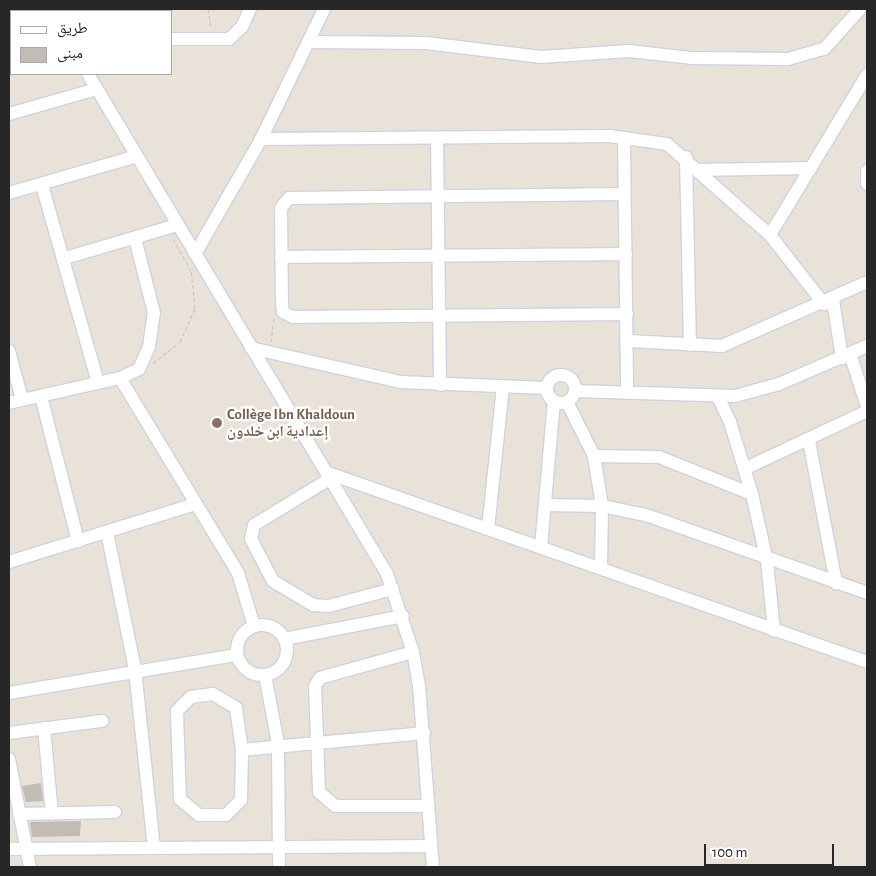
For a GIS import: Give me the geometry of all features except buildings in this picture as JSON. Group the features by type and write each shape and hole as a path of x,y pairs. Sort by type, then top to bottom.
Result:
{"street":[{"path":"172,39 214,40 233,37 250,9"},
{"path":"196,254 261,139 324,9"},
{"path":"308,42 426,43 541,57 620,51 691,58 788,59 824,49 860,9"},
{"path":"89,75 138,156 172,226 196,254 250,348 330,476 393,589 413,652 424,732 433,867"},
{"path":"770,235 867,75"},
{"path":"9,114 96,89"},
{"path":"261,139 610,136 624,140 667,144 686,157 770,235 828,302 846,356 867,406"},
{"path":"437,138 440,385"},
{"path":"624,140 629,341 627,393"},
{"path":"9,193 138,156"},
{"path":"686,157 690,345"},
{"path":"698,170 810,168"},
{"path":"867,171 867,184"},
{"path":"42,185 97,380"},
{"path":"624,194 289,198 282,208 283,312 293,317 627,314"},
{"path":"64,258 172,226"},
{"path":"9,403 97,380 120,378 139,368 149,346 154,313 135,238"},
{"path":"282,258 439,258 626,254"},
{"path":"629,341 690,345 734,343 828,302 867,282"},
{"path":"575,391 718,398 757,392 867,346"},
{"path":"250,348 361,374 440,385 547,388"},
{"path":"9,351 22,399"},
{"path":"547,388 553,378 562,375 573,382 575,391 567,402"},
{"path":"120,378 238,573 254,626"},
{"path":"488,529 503,387"},
{"path":"541,547 554,401 547,388"},
{"path":"41,396 78,541"},
{"path":"718,398 752,494 767,561 774,631"},
{"path":"554,401 567,402"},
{"path":"567,402 594,456 602,506 602,568"},
{"path":"744,469 809,441 867,411"},
{"path":"809,441 836,583"},
{"path":"594,456 659,457 752,494"},
{"path":"330,476 602,568 774,631 867,662"},
{"path":"330,476 254,525 251,538 272,581 313,605 329,606 393,589"},
{"path":"9,562 195,504"},
{"path":"546,505 602,506 646,516 767,561 867,593"},
{"path":"107,532 135,670 154,848"},
{"path":"284,639 284,662 265,675 247,670 237,654 240,637 254,626 266,625 284,639 402,616"},
{"path":"413,652 320,678 315,686 319,792 326,802 334,806 428,806"},
{"path":"9,693 237,654"},
{"path":"265,675 278,744 279,867"},
{"path":"213,694 230,701 236,708 242,750 240,800 234,811 199,815 184,806 175,719 184,701 213,694"},
{"path":"9,733 102,721"},
{"path":"44,728 52,814"},
{"path":"242,750 318,740 424,732"},
{"path":"9,759 30,867"},
{"path":"19,814 115,812"},
{"path":"9,849 431,846"}],"path":[{"path":"208,9 214,40"},
{"path":"139,368 172,351 187,331 195,308 191,270 172,226"},
{"path":"271,353 272,320 283,312"}],"place":[{"name":"Collège Ibn Khaldoun إعدادية ابن خلدون","path":"217,423"}]}
